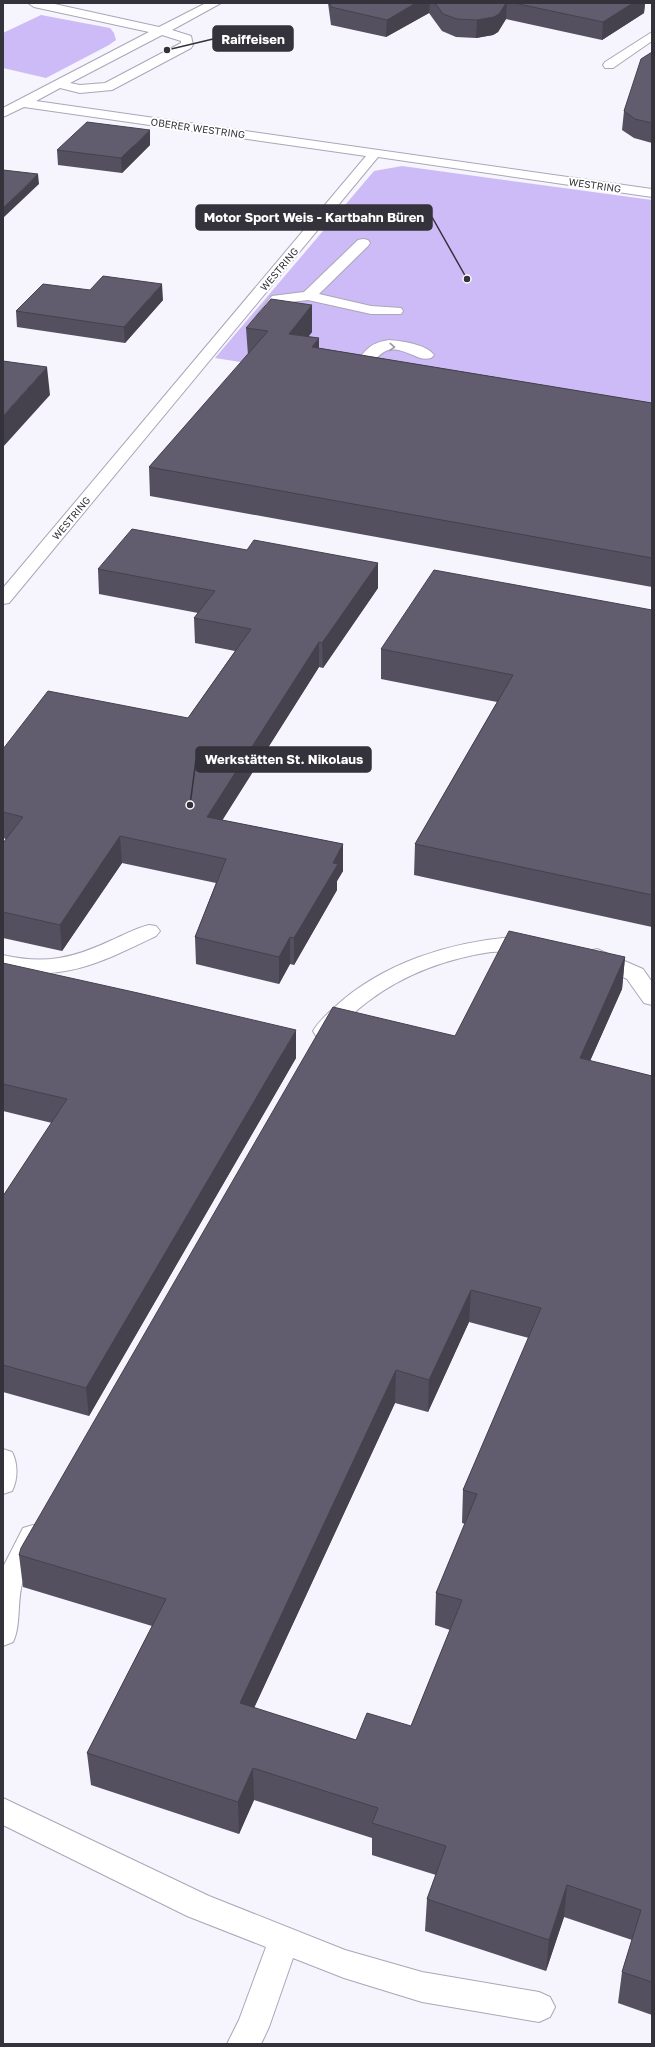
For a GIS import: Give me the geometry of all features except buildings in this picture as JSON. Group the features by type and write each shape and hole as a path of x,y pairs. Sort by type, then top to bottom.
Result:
{"street":[{"path":"34,3 160,31 187,39 187,46 108,87 80,89 57,84"},
{"path":"3,113 215,3"},
{"path":"609,65 652,36"},
{"name":"OBERER WESTRING","path":"22,103 375,153"},
{"name":"WESTRING","path":"3,599 375,153 652,193"},
{"path":"308,296 363,242"},
{"path":"230,328 244,330 256,326 277,299 308,296 371,310 396,311"},
{"path":"389,379 366,375 361,368 377,348 388,345 416,350 426,356"},
{"path":"3,962 29,968 67,965 103,952 149,931"},
{"path":"315,1047 327,1026 368,990 416,966 457,952 517,942 555,948"},
{"path":"577,951 592,954 635,974 652,998"},
{"path":"3,1459 3,1484"},
{"path":"3,1634 4,1606 9,1582 45,1516"},
{"path":"3,1811 198,1906 344,1964 422,1987 539,2007"},
{"path":"243,2044 253,2027 284,1940"}],"shaded area":[{"path":"41,15 110,28 114,33 116,40 46,78 3,68 3,33"},
{"path":"402,166 652,200 652,428 215,358 374,171"}],"place":[{"name":"Raiffeisen","path":"167,50"},
{"name":"Motor Sport Weis - Kartbahn Büren","path":"467,279"},
{"name":"Werkstätten St. Nikolaus","path":"190,805"}]}
